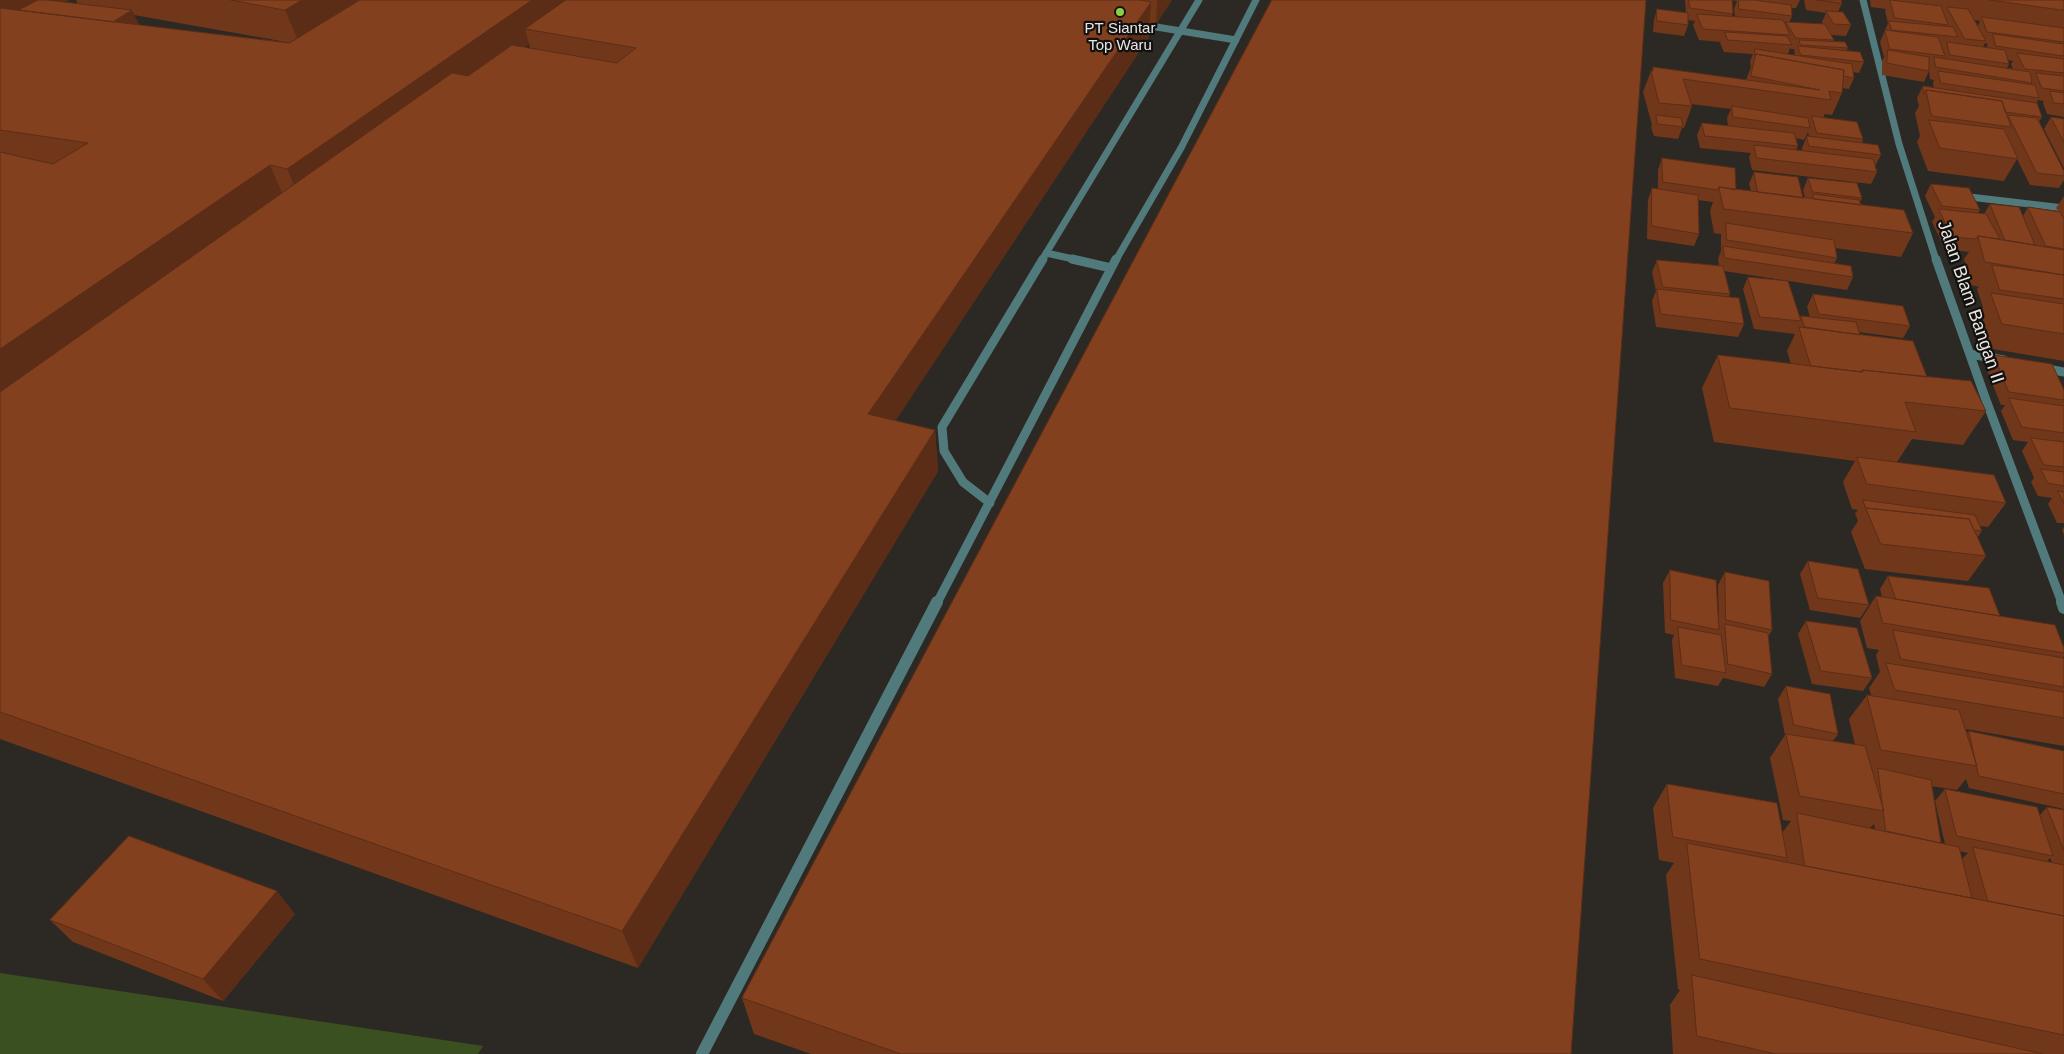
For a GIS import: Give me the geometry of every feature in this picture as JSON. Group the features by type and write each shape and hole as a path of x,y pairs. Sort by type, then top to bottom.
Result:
{"street":[{"path":"990,503 963,482 944,451 942,427 1199,0"},
{"path":"702,1054 1111,268 1181,148 1256,0"},
{"name":"Jalan Blam Bangan II","path":"1863,0 1886,97 1914,191 1970,354 2064,608"},
{"path":"1132,23 1236,40"},
{"path":"1914,191 1923,192"},
{"path":"1951,195 2064,208"},
{"path":"1046,253 1111,268"},
{"path":"1970,354 2017,363"},
{"path":"2036,366 2064,372"}],"green space":[{"path":"0,973 483,1046 478,1054 0,1054"}],"building":[{"path":"38,0 132,10 113,22 19,10"},
{"path":"231,0 302,0 285,10"},
{"path":"360,0 532,0 287,169 270,165 0,349 0,152 53,164 88,143 0,130 0,8 289,43"},
{"path":"566,0 1140,0 1151,2 868,414 935,430 622,931 0,712 0,392 452,73 468,76 512,45 617,63 636,48 525,29"},
{"path":"1272,0 1646,0 1571,1054 901,1054 742,998"},
{"path":"1689,0 1732,0 1733,14 1690,8"},
{"path":"1739,0 1791,5 1792,16 1739,9"},
{"path":"1817,0 1841,0 1842,3"},
{"path":"1890,0 1941,6 1948,25 1895,18"},
{"path":"1990,0 2064,0 2064,10"},
{"path":"1947,7 1968,9 1986,41 1965,39"},
{"path":"1657,9 1688,13 1688,25 1657,21"},
{"path":"1826,11 1843,12 1851,25 1834,24"},
{"path":"1697,14 1783,20 1790,35 1703,29"},
{"path":"1982,17 2064,28 2064,42 1987,32"},
{"path":"1889,21 1953,27 1958,37 1892,30"},
{"path":"1786,22 1825,24 1834,40 1796,38"},
{"path":"1885,30 1938,37 1945,56 1890,49"},
{"path":"1725,32 1787,36 1792,45 1728,40"},
{"path":"1993,34 2064,44 2064,56 1996,46"},
{"path":"1799,40 1845,42 1848,48 1801,45"},
{"path":"1947,42 2005,50 2009,64 1950,55"},
{"path":"1798,46 1860,52 1864,62 1801,55"},
{"path":"1755,49 1852,64 1854,78 1843,76 1844,70 1756,54 1755,57"},
{"path":"1888,50 1929,57 1929,71 1887,63"},
{"path":"2017,53 2064,59 2064,73 2025,69"},
{"path":"1756,54 1844,70 1842,93 1829,91 1831,100 1683,79 1692,106 1659,103 1651,71 1653,71 1653,67 1820,90 1751,76"},
{"path":"1934,57 2030,72 2032,83 1936,67"},
{"path":"1938,71 2035,85 2039,98 1941,83"},
{"path":"2036,73 2064,76 2064,91 2042,88"},
{"path":"1923,86 2037,103 2042,117 2005,112 2002,101 1926,90 1924,94"},
{"path":"1926,90 2002,101 2011,127 1932,116"},
{"path":"2050,91 2064,93 2064,104 2054,103"},
{"path":"1732,106 1808,118 1810,128 1733,117"},
{"path":"1656,115 1681,118 1683,127 1658,124"},
{"path":"2008,115 2037,118 2064,171 2064,176 2037,173"},
{"path":"1812,116 1857,122 1863,139 1817,133"},
{"path":"2051,117 2064,119 2064,142"},
{"path":"1929,120 2004,129 2018,159 1940,148"},
{"path":"1702,123 1794,133 1798,146 1705,136"},
{"path":"1807,136 1878,145 1881,155 1809,146"},
{"path":"1754,145 1873,159 1877,172 1757,158"},
{"path":"1662,158 1735,168 1736,190 1719,187 1718,190 1663,182"},
{"path":"1754,172 1798,177 1803,198 1758,192"},
{"path":"1808,178 1857,183 1862,198 1813,192"},
{"path":"1931,184 1969,188 1980,210 1942,206"},
{"path":"1719,187 1904,210 1913,233 1724,209"},
{"path":"1652,188 1698,195 1699,234 1652,226"},
{"path":"1813,194 1859,200 1861,205 1814,199"},
{"path":"1990,204 2019,207 2035,245 2005,240"},
{"path":"2028,207 2060,212 2064,219 2064,249 2046,246"},
{"path":"1939,209 1986,214 2000,239 1978,236 1976,239 1952,237"},
{"path":"1726,223 1834,240 1837,258 1727,240"},
{"path":"1978,236 2064,250 2064,275 1985,262"},
{"path":"1723,246 1851,266 1853,277 1725,258"},
{"path":"1657,260 1723,266 1730,294 1663,287"},
{"path":"1992,265 2064,275 2064,299 2000,290"},
{"path":"1748,277 1788,281 1801,321 1760,317"},
{"path":"1657,289 1739,298 1744,324 1661,314"},
{"path":"1991,293 2064,304 2064,334 2002,324"},
{"path":"1813,294 1903,306 1910,326 1819,314"},
{"path":"1801,316 1856,322 1860,335 1805,327"},
{"path":"1799,327 1913,341 1927,377 1811,366"},
{"path":"1718,355 1863,372 1862,370 1971,381 1986,411 1905,402 1916,432 1730,408"},
{"path":"1994,355 2052,364 2064,390 2064,400 2009,392"},
{"path":"2009,398 2064,406 2064,433 2022,427"},
{"path":"2031,438 2064,442 2064,467 2044,465"},
{"path":"1857,457 1994,475 2006,503 1867,484"},
{"path":"2041,469 2064,472 2064,486 2048,483"},
{"path":"2058,491 2064,492 2064,503"},
{"path":"1863,500 1975,515 1982,531 1974,530 1969,519 1866,508"},
{"path":"1866,508 1969,519 1986,556 1881,544"},
{"path":"1808,561 1858,569 1869,605 1818,598"},
{"path":"1670,570 1716,580 1719,630 1671,620"},
{"path":"1725,572 1769,581 1772,630 1726,620"},
{"path":"1888,576 1989,588 2000,616 1896,599"},
{"path":"1876,596 2055,625 2064,648 2064,653 1883,623"},
{"path":"1806,621 1857,628 1872,678 1821,671"},
{"path":"1725,624 1768,633 1772,674 1728,664"},
{"path":"1678,627 1721,635 1726,673 1682,665"},
{"path":"1893,630 2064,658 2064,687 1901,659"},
{"path":"1886,663 2064,692 2064,718 1895,690"},
{"path":"1786,686 1830,694 1838,734 1794,725"},
{"path":"1867,695 1959,710 1977,766 1881,750"},
{"path":"1969,731 2064,751 2064,794 1979,776"},
{"path":"1786,734 1865,746 1884,811 1800,796"},
{"path":"1878,768 1931,780 1941,843 1886,831"},
{"path":"1667,784 1777,803 1787,858 1673,837"},
{"path":"1945,789 2037,807 2053,856 1957,836"},
{"path":"2047,807 2064,810 2064,850"},
{"path":"1797,813 1959,847 1972,898 1805,866"},
{"path":"129,836 277,891 203,979 50,920"},
{"path":"1687,843 2064,916 2064,1035 1700,959"},
{"path":"1973,847 2064,865 2064,916 1988,901"},
{"path":"1692,975 2043,1054 1776,1054 1697,1036"}],"place":[{"name":"PT Siantar Top Waru","path":"1120,12"}]}
